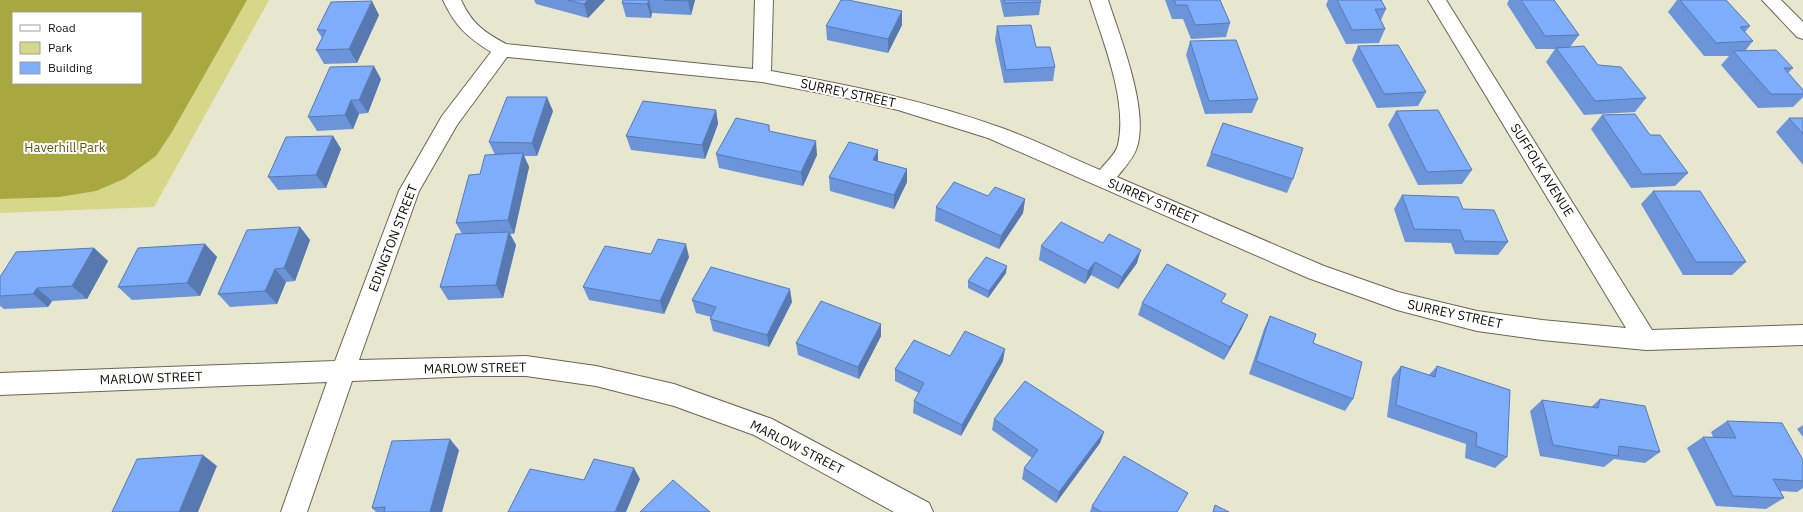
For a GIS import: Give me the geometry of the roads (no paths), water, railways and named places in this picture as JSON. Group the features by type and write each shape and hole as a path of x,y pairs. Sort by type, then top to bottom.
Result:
{"street":[{"path":"452,0 459,16 471,32 502,50"},
{"path":"762,76 764,0"},
{"path":"1099,0 1125,85 1129,116 1128,147 1103,180"},
{"name":"SUFFOLK AVENUE","path":"1437,0 1646,340"},
{"path":"1771,0 1803,33"},
{"name":"SURREY STREET","path":"502,50 762,76 869,97 961,122 994,132 1316,272 1397,301 1477,321 1542,330 1646,340 1803,335"},
{"name":"EDINGTON STREET","path":"294,512 342,371 409,191 449,121 502,50"},
{"name":"MARLOW STREET","path":"0,384 474,366 526,366 596,376 674,396 763,427 908,509"}],"park label":[{"name":"Haverhill Park","path":"65,147"}]}
